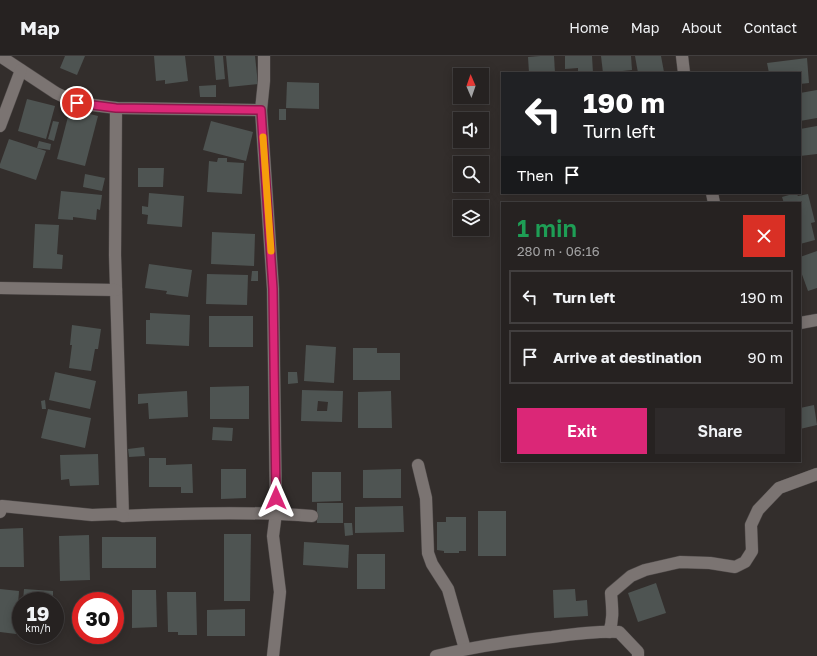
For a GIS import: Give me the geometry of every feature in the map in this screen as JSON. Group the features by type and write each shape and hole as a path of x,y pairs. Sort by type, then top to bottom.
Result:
{"street":[{"path":"0,56 56,94 77,103 116,108 261,110"},
{"path":"264,56 264,81 261,110 273,289 276,513 274,541 280,592 273,656"},
{"path":"682,56 684,72"},
{"path":"0,126 21,70"},
{"path":"116,108 116,290 123,516"},
{"path":"0,288 116,290"},
{"path":"801,323 817,320"},
{"path":"418,465 426,498 428,553 432,564 448,589 465,648"},
{"path":"609,632 613,614 611,593 625,580 645,570 680,562 710,563 736,567 745,562 752,551 751,526 758,510 779,488 817,474"},
{"path":"0,512 2,506 92,515 116,514 123,516 161,514 276,513 312,516"},
{"path":"436,656 465,648 501,642 601,631 619,632 638,652 638,656"}],"building":[{"path":"65,56 85,56 77,75 60,68"},
{"path":"154,56 185,56 188,81 165,84 165,80 156,81"},
{"path":"214,56 223,56 225,79 216,80"},
{"path":"226,56 255,56 258,84 229,87"},
{"path":"554,56 555,72 529,72 528,57"},
{"path":"565,56 592,56 593,72 578,72 578,68 565,69"},
{"path":"601,56 631,56 632,70 603,72"},
{"path":"635,56 661,56 664,72 638,72"},
{"path":"807,58 809,83 801,84 801,72 769,72 767,63"},
{"path":"287,82 319,83 319,109 286,108"},
{"path":"216,85 216,97 200,97 199,86"},
{"path":"817,90 817,118 801,121 801,93"},
{"path":"27,99 55,106 46,139 18,131"},
{"path":"70,109 98,116 85,166 57,159"},
{"path":"279,109 286,109 286,120 279,120"},
{"path":"53,121 59,122 54,141 48,139"},
{"path":"211,121 253,132 246,161 203,150"},
{"path":"817,126 817,154 801,156 801,129"},
{"path":"9,139 46,151 36,180 0,168"},
{"path":"39,141 51,144 50,150 37,148"},
{"path":"218,158 227,158 227,162 244,163 242,194 207,192 209,161 217,162"},
{"path":"138,168 164,168 163,187 138,187"},
{"path":"85,174 105,178 102,191 83,187"},
{"path":"61,191 102,195 100,210 97,209 96,220 73,217 73,220 58,219"},
{"path":"149,193 184,196 182,227 147,224 148,215 142,214 142,206 148,207"},
{"path":"792,194 797,194 798,196 808,194 815,222 811,223 815,240 801,244 801,202 784,202 782,197"},
{"path":"35,224 59,225 57,254 63,255 62,269 33,268"},
{"path":"212,232 255,234 254,266 211,264"},
{"path":"817,251 817,288 808,291 801,272 801,257"},
{"path":"149,264 192,270 188,297 166,294 167,291 145,288"},
{"path":"252,271 258,271 258,281 251,281"},
{"path":"207,274 248,275 247,305 206,304"},
{"path":"150,313 190,315 189,346 146,344 146,320 150,320"},
{"path":"209,316 253,316 253,347 209,347"},
{"path":"72,325 101,329 98,349 95,349 91,371 69,368 72,345 70,345"},
{"path":"306,345 336,347 334,383 304,381"},
{"path":"353,348 377,348 377,353 400,353 400,380 353,380"},
{"path":"55,372 96,381 90,409 49,400"},
{"path":"288,372 297,372 298,383 288,384"},
{"path":"249,386 249,419 210,419 210,387"},
{"path":"302,390 343,391 342,422 301,421","holes":["318,401 328,402 327,411 317,411"]},
{"path":"187,391 188,417 149,419 148,403 138,404 138,394"},
{"path":"391,391 392,428 358,428 358,392"},
{"path":"45,400 46,409 42,409 41,401"},
{"path":"814,405 817,425 801,429 801,408"},
{"path":"48,409 91,418 85,448 41,438"},
{"path":"213,427 233,428 232,441 212,440"},
{"path":"144,447 145,456 129,457 128,449"},
{"path":"98,454 99,485 70,486 69,479 61,480 60,455"},
{"path":"149,458 166,458 166,465 192,464 193,493 181,493 181,487 149,487"},
{"path":"221,469 246,469 246,498 221,499"},
{"path":"401,469 401,498 363,498 363,470"},
{"path":"312,472 341,472 341,501 312,502"},
{"path":"317,503 343,503 343,523 317,523"},
{"path":"403,506 404,532 355,533 355,507"},
{"path":"478,511 506,511 506,556 478,556"},
{"path":"446,517 466,517 466,551 459,551 459,553 444,553 444,551 437,550 437,522 446,522"},
{"path":"344,523 352,523 353,535 345,536"},
{"path":"23,528 24,567 0,567 0,529"},
{"path":"224,534 251,534 250,601 224,601"},
{"path":"89,535 90,580 60,581 59,536"},
{"path":"102,537 156,537 156,568 102,568"},
{"path":"304,542 349,545 348,568 303,565"},
{"path":"357,554 385,554 385,589 357,589"},
{"path":"656,583 666,613 638,622 628,593"},
{"path":"0,589 19,591 12,592 12,634 0,632"},
{"path":"24,589 53,591 53,592 24,592"},
{"path":"575,589 576,601 587,600 588,616 554,618 553,590"},
{"path":"132,590 156,590 157,627 132,628"},
{"path":"167,592 196,592 197,635 178,635 178,632 168,632"},
{"path":"245,609 245,636 207,636 207,610"}],"slow traffic":[{"path":"263,137 271,251"}],"route":[{"path":"77,103 116,108 261,110 273,289 276,498"}]}
